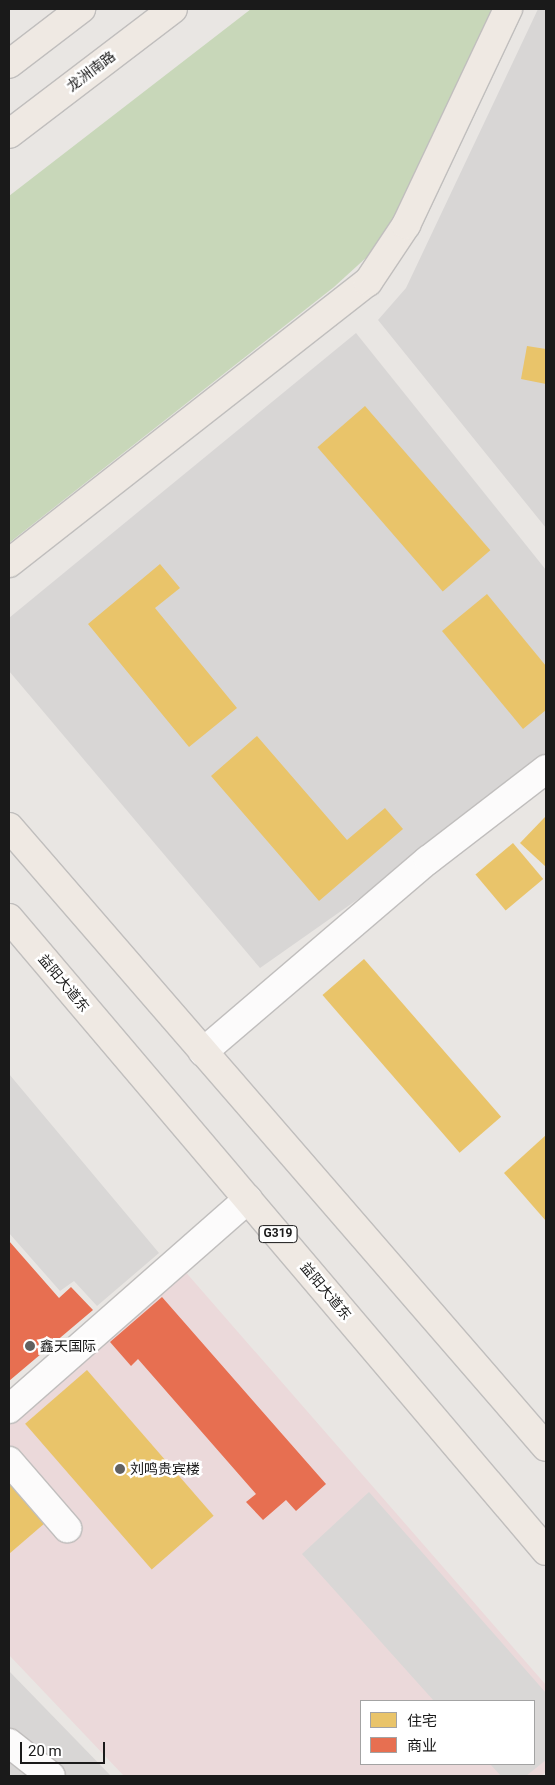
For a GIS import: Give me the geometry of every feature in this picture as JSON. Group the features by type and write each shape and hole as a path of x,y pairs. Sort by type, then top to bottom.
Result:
{"main road":[{"path":"9,64 81,9"},
{"name":"龙洲南路","path":"9,134 173,9"},
{"path":"9,563 368,282 406,225 508,9"},
{"path":"9,827 546,1447"},
{"name":"益阳大道东","path":"9,918 546,1551"}],"street":[{"path":"203,1052 428,860 546,768"},
{"path":"9,1410 248,1200"},
{"path":"9,1462 67,1528"},
{"path":"9,1743 51,1776"}],"shaded area":[{"path":"538,9 546,9 546,528 378,320 406,288"},
{"path":"356,333 546,570 546,767 260,968 9,671 9,618"},
{"path":"9,1074 159,1253 97,1306 74,1281 60,1291 9,1233"},
{"path":"183,1269 546,1685 546,1772 541,1776 124,1776 9,1655 9,1422"},
{"path":"369,1492 546,1693 546,1760 526,1776 501,1776 491,1765 535,1765 535,1700 433,1700 302,1554"},
{"path":"9,1671 111,1776 9,1776"}],"green space":[{"path":"251,9 498,9 400,215 368,256 334,287 9,543 9,196"}],"building: 住宅":[{"path":"527,346 546,349 546,384 521,379"},
{"path":"365,406 490,550 443,591 317,447"},
{"path":"160,564 180,588 155,608 237,708 189,747 88,624"},
{"path":"487,594 546,666 546,710 523,729 442,631"},
{"path":"257,736 347,840 385,808 403,829 319,901 211,776"},
{"path":"546,818 546,867 520,843"},
{"path":"513,843 543,879 506,911 475,874"},
{"path":"364,959 501,1117 460,1153 322,995"},
{"path":"546,1135 546,1221 504,1173"},
{"name":"刘鸣贵宾楼","path":"87,1370 214,1516 152,1569 25,1424"},
{"path":"9,1481 45,1523 9,1554"}],"building: 商业":[{"name":"鑫天国际","path":"9,1241 59,1298 71,1287 93,1310 9,1381"},
{"path":"162,1297 326,1484 296,1511 286,1500 263,1520 246,1502 256,1494 138,1359 131,1366 110,1342"}],"place":[{"name":"鑫天国际","path":"30,1346"},
{"name":"刘鸣贵宾楼","path":"120,1469"}]}
